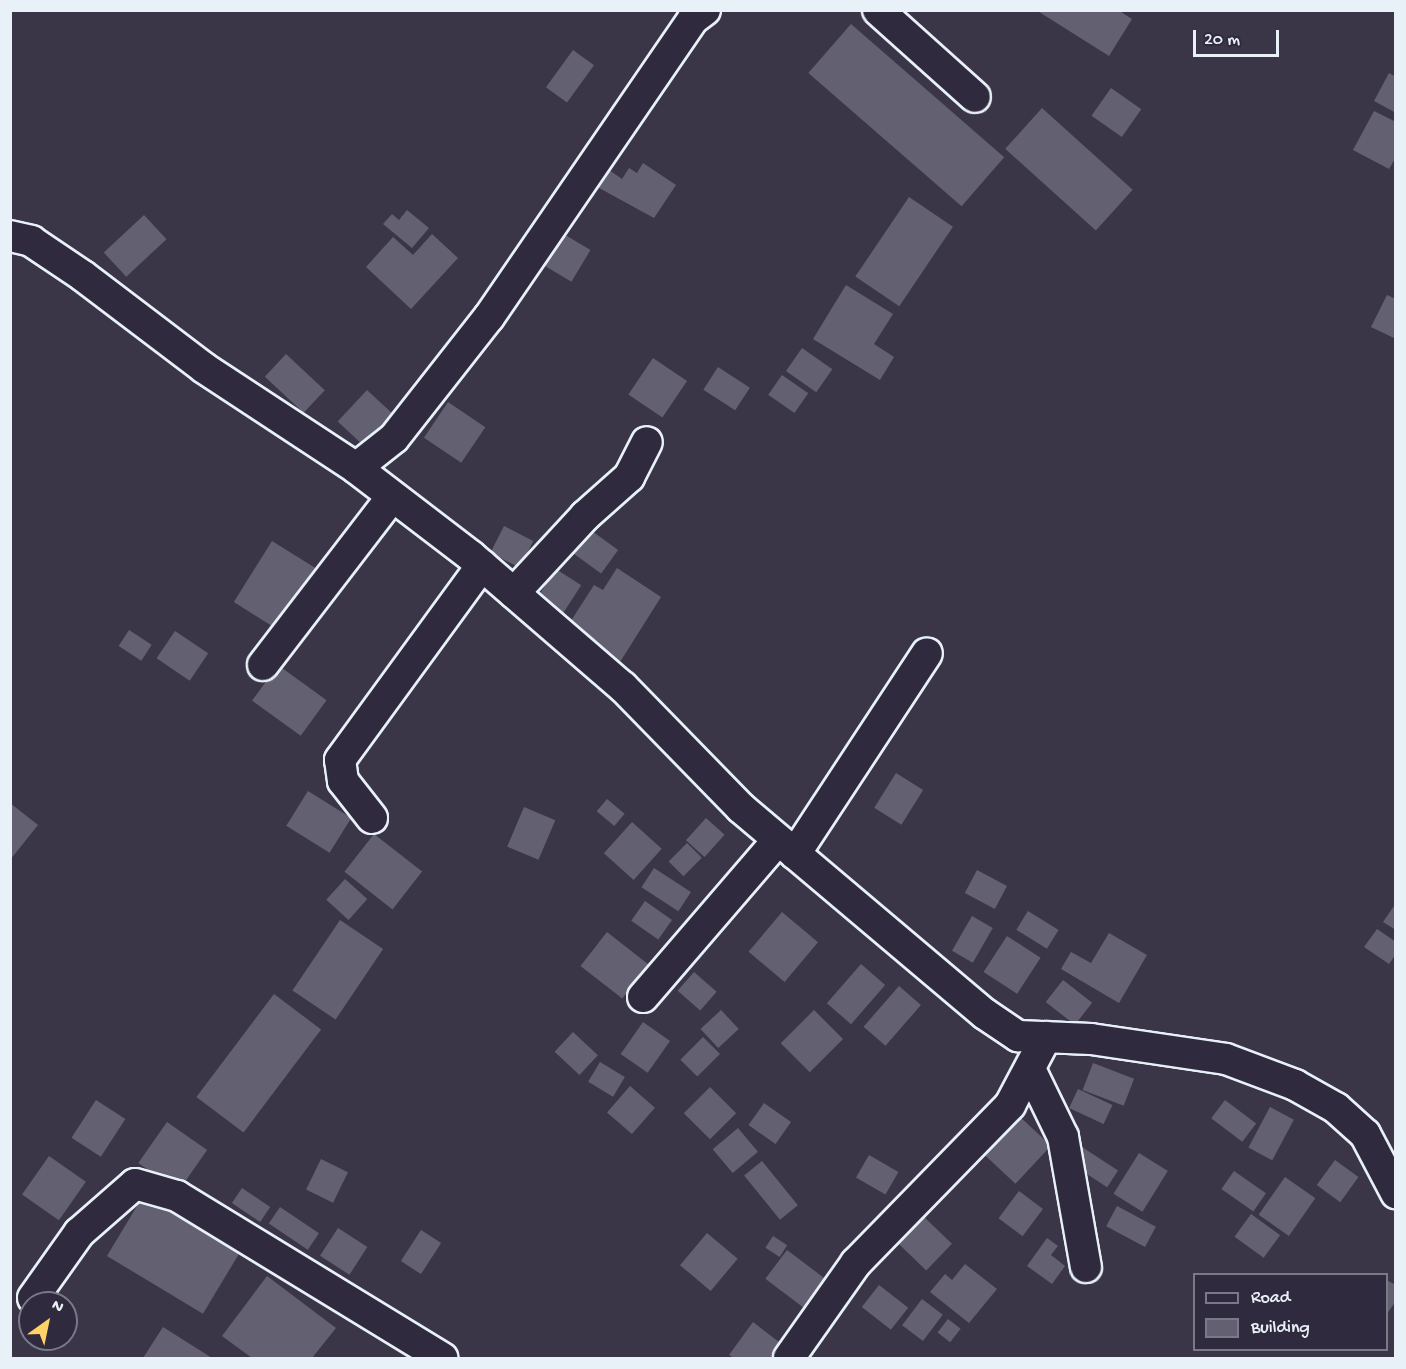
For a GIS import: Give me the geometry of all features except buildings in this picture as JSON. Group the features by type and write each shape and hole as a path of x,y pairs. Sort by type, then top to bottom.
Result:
{"street":[{"path":"356,468 394,438 489,317 693,19 705,10"},
{"path":"878,10 975,97"},
{"path":"10,236 31,241 83,276 204,368 356,468 482,565 623,687 786,847 984,1014 1018,1036 1046,1037 1226,1059 1295,1085 1336,1108 1365,1134 1395,1193"},
{"path":"514,593 629,477 647,442"},
{"path":"263,665 392,497"},
{"path":"372,818 343,781 340,760 482,565"},
{"path":"643,997 786,847 927,652"},
{"path":"789,1359 856,1263 1011,1105 1031,1071 1046,1037"},
{"path":"1031,1071 1063,1137 1086,1267"},
{"path":"38,1291 79,1233 135,1184 177,1196 442,1359"}]}
